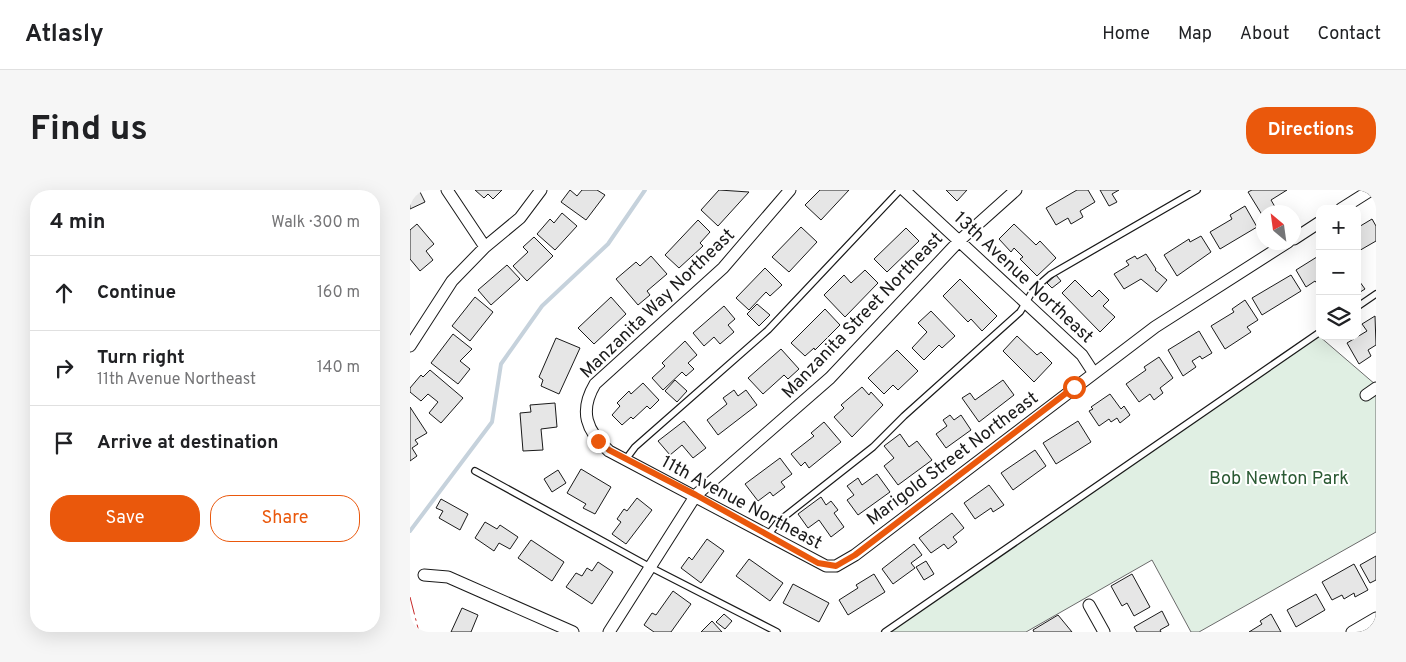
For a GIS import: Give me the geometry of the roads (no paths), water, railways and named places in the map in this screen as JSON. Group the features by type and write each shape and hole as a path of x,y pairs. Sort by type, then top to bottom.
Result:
{"street":[{"path":"447,190 485,247"},
{"path":"410,346 443,293 464,267 520,218 541,190"},
{"name":"Manzanita Way Northeast","path":"589,426 586,411 587,397 595,384 723,268 790,190"},
{"name":"13th Avenue Northeast","path":"904,190 1082,355 1093,372"},
{"name":"Manzanita Street Northeast","path":"609,632 696,495 830,378 959,241 1016,190"},
{"path":"1348,205 1371,190"},
{"path":"1301,234 1316,225"},
{"name":"Marigold Street Northeast","path":"836,566 862,549 1093,372 1155,327 1275,250"},
{"name":"11th Avenue Northeast","path":"589,426 604,446 626,459 696,495 818,563 836,566"},
{"path":"424,575 448,577 573,632"},
{"path":"1089,605 1104,632"},
{"path":"1352,632 1376,618"}],"lane":[{"path":"626,459 635,447 768,330 900,190"},
{"path":"768,535 779,521 873,447 904,416 1020,312 1034,289 1050,275 1197,190"},
{"path":"1361,304 1376,294"},
{"path":"886,632 1316,335"},
{"path":"475,471 650,567 777,632"}],"waterway":[{"path":"410,531 492,422 501,364 542,306 608,244 645,190"}],"park label":[{"name":"Bob Newton Park","path":"1279,478"}]}
